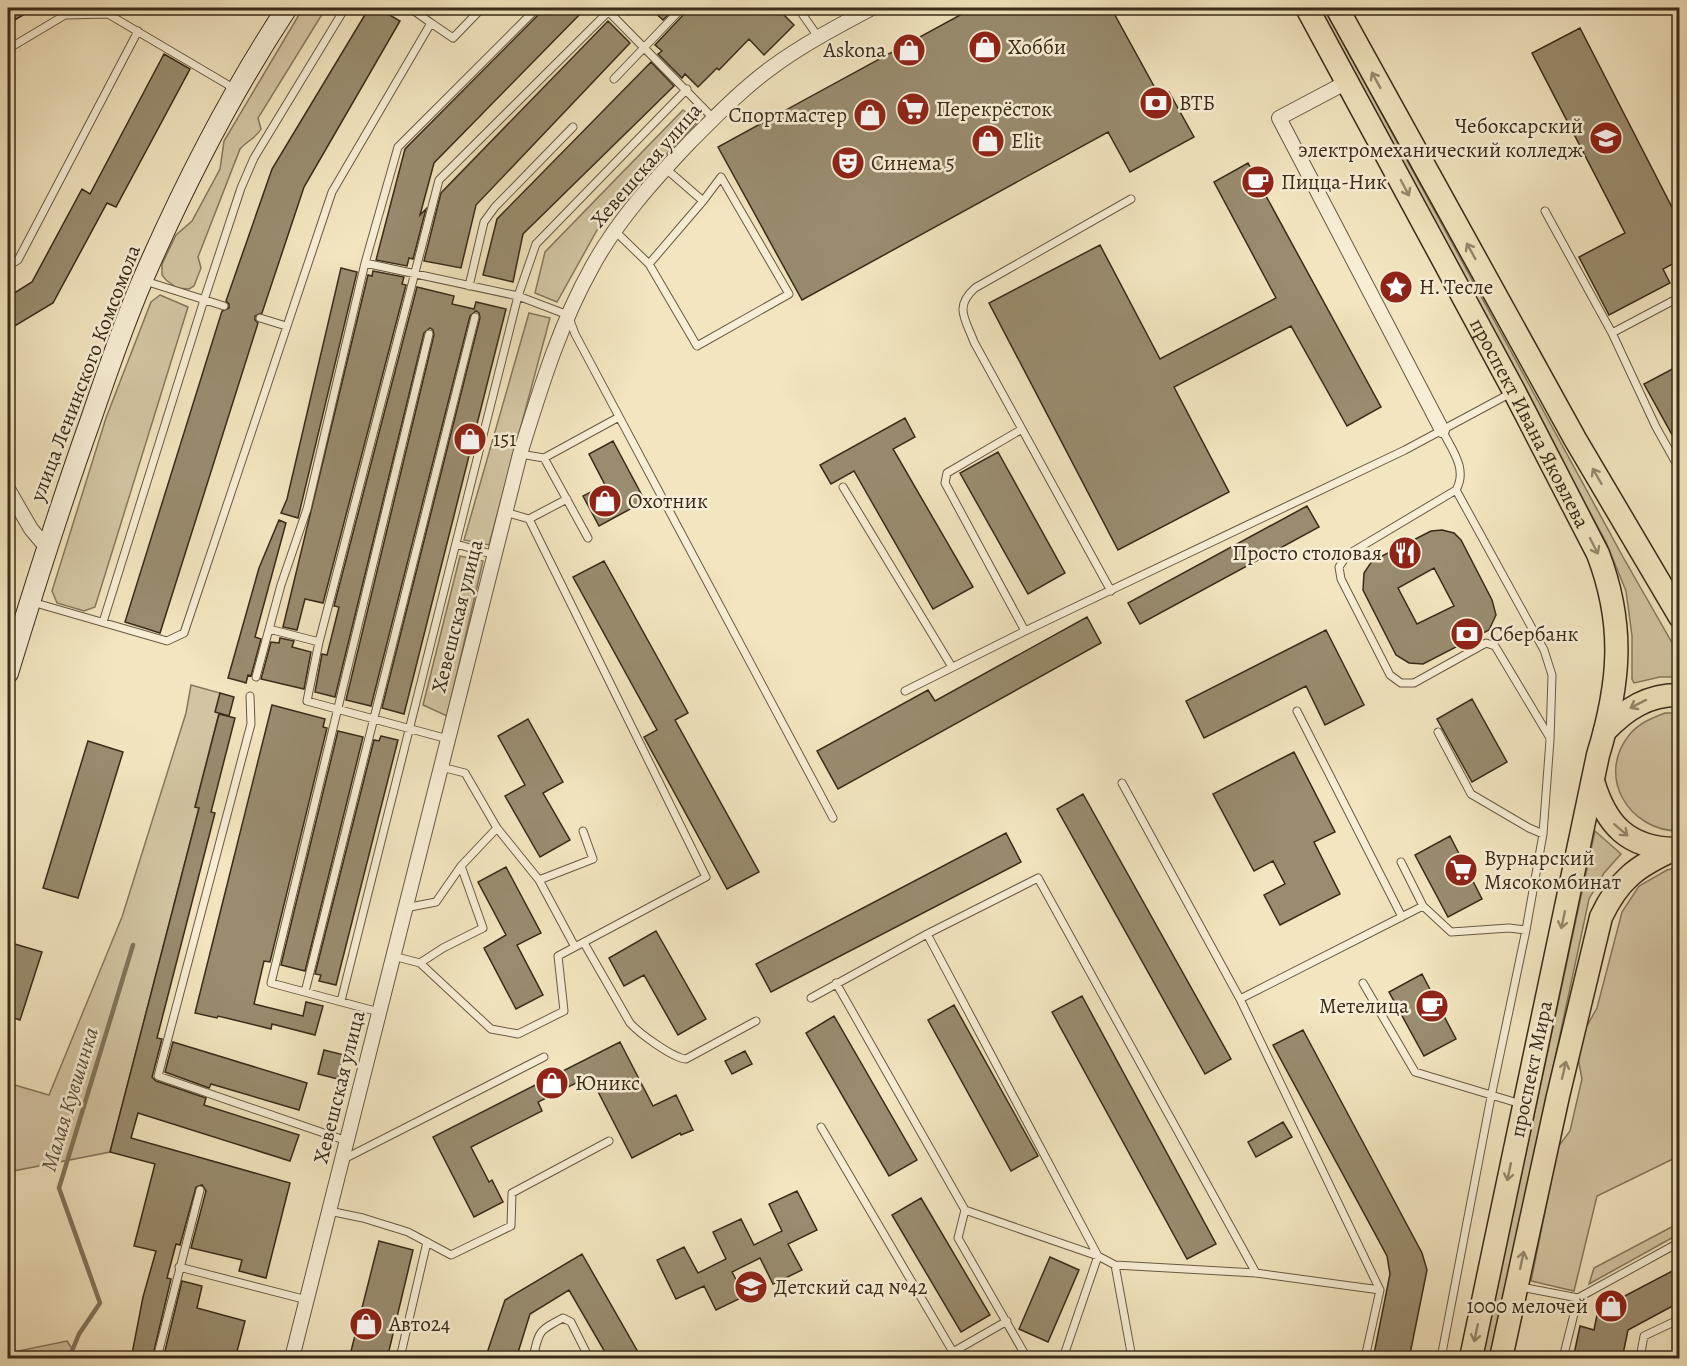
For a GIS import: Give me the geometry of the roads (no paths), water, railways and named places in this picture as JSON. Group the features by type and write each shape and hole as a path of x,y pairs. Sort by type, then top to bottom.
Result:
{"main road":[{"name":"улица Ленинского Комсомола","path":"8,673 46,548 114,352 142,280 185,189 237,90 288,8"},
{"name":"проспект Ивана Яковлева","path":"1307,8 1514,392 1598,554 1609,582 1614,607 1617,658 1614,690 1593,781"},
{"name":"проспект Ивана Яковлева","path":"1337,8 1575,439 1680,617"},
{"path":"1605,731 1621,714 1636,705 1669,694 1680,695"},
{"path":"1593,781 1599,802 1610,820 1624,834 1640,844 1658,849 1677,849"},
{"name":"проспект Мира","path":"1471,1359 1593,781"},
{"name":"проспект Мира","path":"1501,1359 1558,1096 1601,917 1611,896 1635,870 1677,849"}],"street":[{"name":"Хевешская улица","path":"292,1359 520,454 546,368 568,315 592,266 614,230 665,168 713,118 770,69 872,8"},
{"path":"1347,82 1279,118 1442,430"},
{"path":"8,489 31,529 46,548"}],"lane":[{"path":"60,8 65,15"},
{"path":"103,622 241,188 254,158 345,8"},
{"path":"410,8 453,38 482,8"},
{"path":"256,677 281,585 307,509 365,263 399,147 537,8"},
{"path":"614,79 682,8"},
{"path":"798,8 819,38"},
{"path":"448,739 307,701 319,642 440,180 610,9 713,118"},
{"path":"8,49 65,15 110,11 138,31 237,90"},
{"path":"30,602 167,641 184,633 332,192 431,23"},
{"path":"8,266 18,260 138,31"},
{"path":"341,1001 519,296 536,244 687,89"},
{"path":"469,286 484,222 495,207 573,127"},
{"path":"665,168 703,201"},
{"path":"614,230 649,264 697,346 789,294 721,177 649,264"},
{"path":"1111,591 974,342 962,311 965,297 975,288 1131,199"},
{"path":"1545,211 1612,333 1656,427 1680,470"},
{"path":"365,263 519,296 568,315 575,334 833,818"},
{"path":"142,280 224,306"},
{"path":"1612,333 1680,297"},
{"path":"305,992 475,317"},
{"path":"260,318 286,326"},
{"path":"379,1012 271,983 429,334"},
{"path":"905,691 1025,631 1394,455 1514,392"},
{"path":"520,454 544,458 619,417"},
{"path":"1022,429 947,473 945,483 1025,631"},
{"path":"1442,430 1461,468 1462,480 1456,490 1347,555 1339,567 1341,579 1390,675 1401,683 1414,683 1486,643 1495,646 1550,740"},
{"path":"544,458 588,538"},
{"path":"843,487 952,667"},
{"path":"1441,1359 1448,1308 1526,930 1543,834 1552,675 1544,650 1456,490"},
{"path":"505,512 529,519 567,498"},
{"path":"393,956 420,963 491,1029 518,1034 564,1011 558,956 706,877 529,519"},
{"path":"456,544 495,555"},
{"path":"269,629 319,642"},
{"path":"250,696 251,724 158,1076 347,1142"},
{"path":"1297,711 1402,918"},
{"path":"1438,732 1471,794 1543,834"},
{"path":"441,767 465,773 497,828 538,880 575,947"},
{"path":"1122,783 1240,999 1380,1290 1365,1359"},
{"path":"405,908 436,902 461,866 497,828"},
{"path":"538,880 593,859 583,831"},
{"path":"1401,862 1423,906 1451,932 1509,928 1526,930"},
{"path":"420,963 443,948 483,928 461,866"},
{"path":"811,998 927,934 1038,878 1256,1273"},
{"path":"1240,999 1423,906"},
{"path":"927,934 1098,1256 1064,1359"},
{"path":"584,943 630,1023 641,1034 677,1058 686,1059 756,1021"},
{"path":"836,983 965,1210 1098,1256 1115,1265 1256,1273 1380,1290"},
{"path":"1363,983 1415,1072 1523,1105"},
{"path":"342,1160 544,1057"},
{"path":"821,1127 953,1352 1007,1321"},
{"path":"329,1211 363,1218 408,1232 451,1256 511,1226 512,1193 609,1141"},
{"path":"157,1359 200,1190"},
{"path":"965,1210 958,1238 1027,1359"},
{"path":"400,1359 427,1242"},
{"path":"1516,1286 1578,1298 1680,1242"},
{"path":"1115,1265 1132,1359"},
{"path":"179,1267 307,1300"},
{"path":"1563,1359 1578,1298"},
{"path":"533,1359 539,1333 545,1327 564,1318 571,1322 589,1359"},
{"path":"1640,1359 1644,1336 1680,1319"}],"waterway":[{"name":"Малая Кувшинка","path":"69,1358 79,1334 100,1303 59,1188 133,945"}],"place":[{"name":"Хобби","path":"985,47"},
{"name":"Askona","path":"909,50"},
{"name":"ВТБ","path":"1156,103"},
{"name":"Перекрёсток","path":"913,109"},
{"name":"Спортмастер","path":"870,115"},
{"name":"Чебоксарский электромеханический колледж","path":"1606,138"},
{"name":"Elit","path":"988,141"},
{"name":"Синема 5","path":"848,163"},
{"name":"Пицца-Ник","path":"1258,182"},
{"name":"Н. Тесле","path":"1396,287"},
{"name":"151","path":"470,439"},
{"name":"Охотник","path":"605,501"},
{"name":"Просто столовая","path":"1405,553"},
{"name":"Сбербанк","path":"1467,634"},
{"name":"Вурнарский Мясокомбинат","path":"1461,870"},
{"name":"Метелица","path":"1432,1006"},
{"name":"Юникс","path":"552,1083"},
{"name":"Детский сад №42","path":"751,1287"},
{"name":"1000 мелочей","path":"1611,1306"},
{"name":"Авто24","path":"366,1324"}]}
